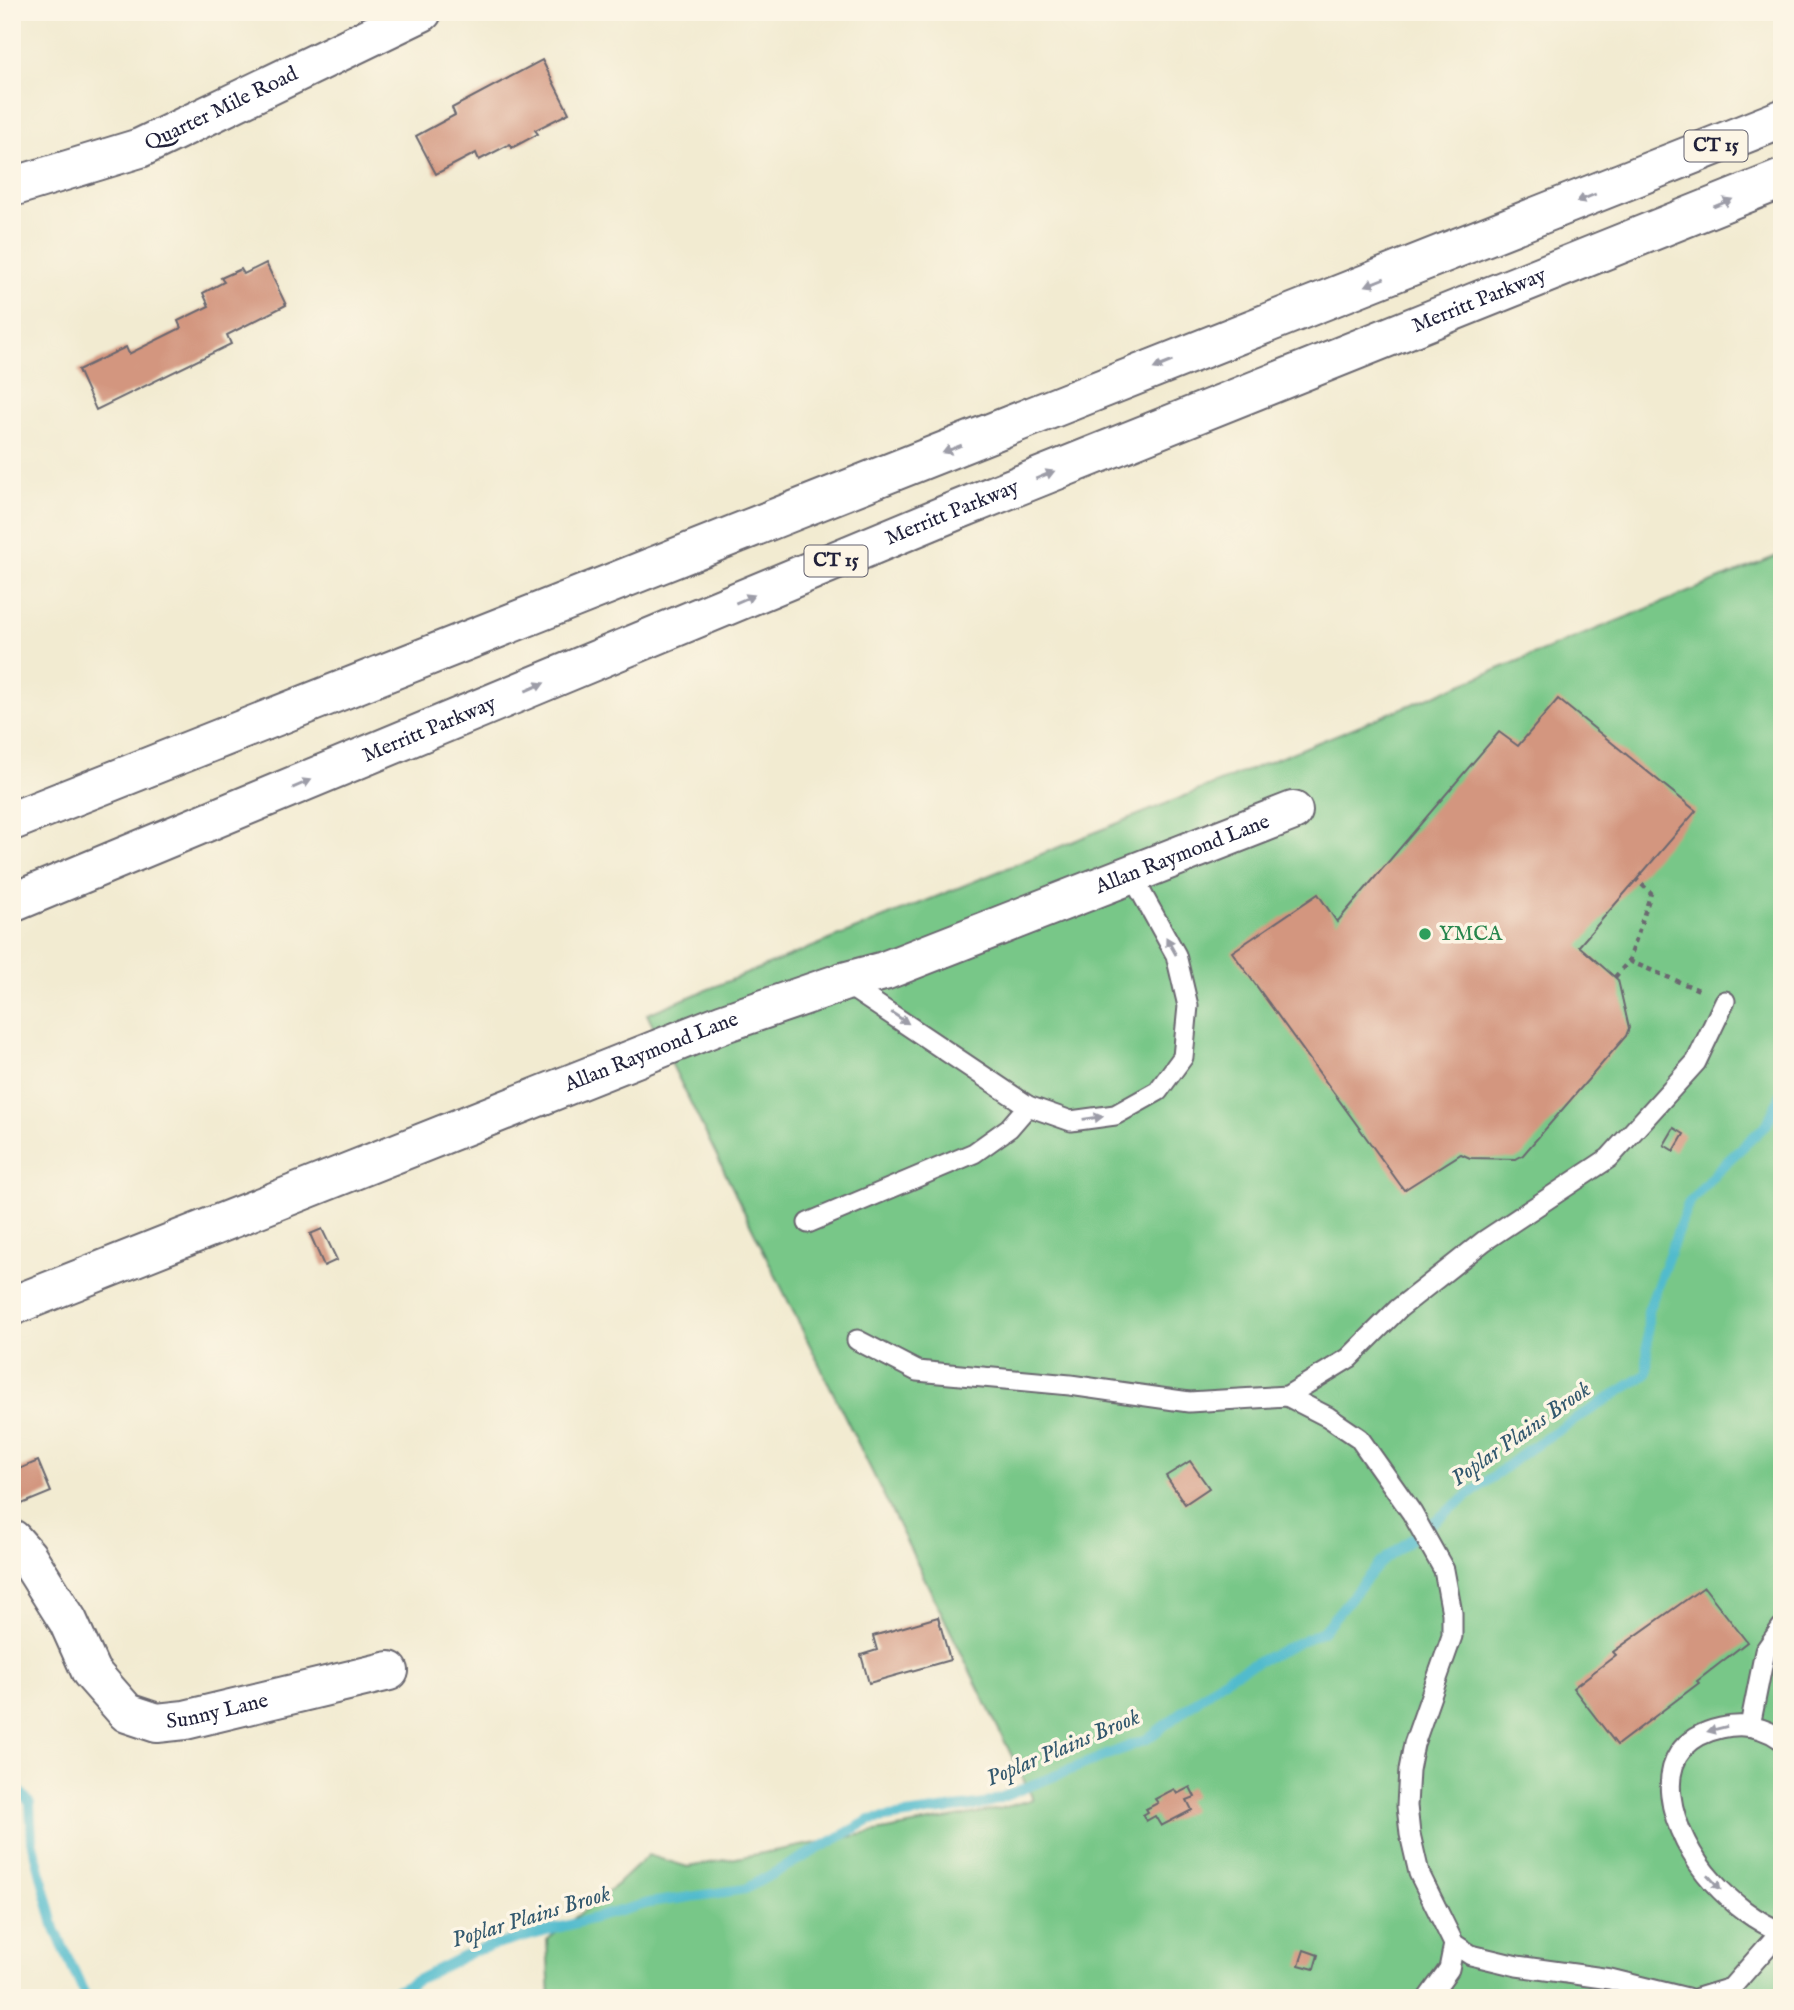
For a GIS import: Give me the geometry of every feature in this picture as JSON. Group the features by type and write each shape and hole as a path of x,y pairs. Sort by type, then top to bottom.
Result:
{"main road":[{"name":"Quarter Mile Road","path":"12,187 140,148 422,12"},
{"name":"CT 15","path":"12,821 1782,119"},
{"name":"Merritt Parkway","path":"12,903 950,513 1782,180"},
{"path":"12,914 258,802"},
{"name":"Allan Raymond Lane","path":"12,1306 724,1023 843,982 884,971 1293,811"},
{"name":"Sunny Lane","path":"12,1539 27,1556 68,1621 91,1672 127,1713 157,1723 185,1720 389,1671"}],"lane":[{"path":"843,982 1028,1105 1071,1121 1115,1115 1158,1091 1183,1057 1188,1006 1177,955 1130,874"},
{"path":"858,1339 917,1371 1070,1385 1189,1402 1287,1396 1349,1358 1398,1309 1484,1241 1609,1158 1696,1062 1725,1001"},
{"path":"808,1223 974,1153 1001,1134 1028,1105"},
{"path":"1287,1396 1328,1417 1359,1438 1412,1513 1444,1570 1452,1613 1451,1636 1415,1744 1409,1770 1407,1806 1419,1873 1454,1944 1471,1955 1517,1966 1610,1979 1688,1998"},
{"path":"1750,1726 1765,1651 1782,1627"},
{"path":"1698,1998 1731,1988 1781,1932 1745,1911 1711,1880 1685,1842 1673,1814 1670,1793 1674,1761 1686,1746 1703,1733 1733,1725 1763,1729 1782,1740"},
{"path":"1428,1998 1449,1969 1454,1944"}],"path":[{"path":"1615,977 1629,961 1651,892 1637,880"},
{"path":"1629,961 1725,1001"}],"green space":[{"path":"1782,554 1782,1998 550,1998 547,1940 616,1885 648,1855 688,1867 999,1809 1033,1799 647,1014"}],"building":[{"path":"542,60 569,113 535,130 538,134 512,148 510,144 479,160 476,153 436,174 416,136 455,115 452,108"},
{"path":"266,263 286,305 227,335 231,344 96,410 78,370 126,347 129,354 181,328 178,321 209,306 203,293 224,282 221,278 241,269 244,274"},
{"name":"YMCA","path":"1558,699 1696,811 1579,946 1618,980 1629,1028 1626,1036 1523,1155 1516,1159 1470,1158 1461,1154 1404,1190 1232,952 1318,894 1337,922 1499,732 1518,746"},
{"path":"1674,1128 1684,1134 1674,1151 1664,1145"},
{"path":"322,1229 337,1260 324,1266 310,1234"},
{"path":"38,1461 51,1492 12,1508 12,1472"},
{"path":"1190,1461 1209,1488 1185,1504 1166,1476"},
{"path":"1704,1587 1747,1642 1697,1681 1699,1683 1617,1745 1573,1688 1616,1655 1613,1652"},
{"path":"938,1617 950,1660 869,1683 861,1655 877,1650 873,1636"},
{"path":"1190,1787 1195,1797 1187,1800 1192,1810 1161,1826 1155,1816 1146,1821 1143,1815 1148,1812 1146,1809 1158,1803 1155,1799 1174,1789 1177,1794"},
{"path":"1304,1950 1318,1955 1314,1969 1299,1965"}],"waterway":[{"name":"Poplar Plains Brook","path":"381,1998 474,1951 649,1903 745,1889 870,1820 985,1804 1147,1739 1230,1675 1323,1631 1380,1563 1529,1449 1647,1374 1648,1311 1688,1204 1717,1171 1767,1124 1782,1092"},
{"name":"Poplar Plains Brook","path":"12,1782 30,1803 32,1840 55,1929 86,1998"}],"place":[{"name":"YMCA","path":"1425,934"}]}
